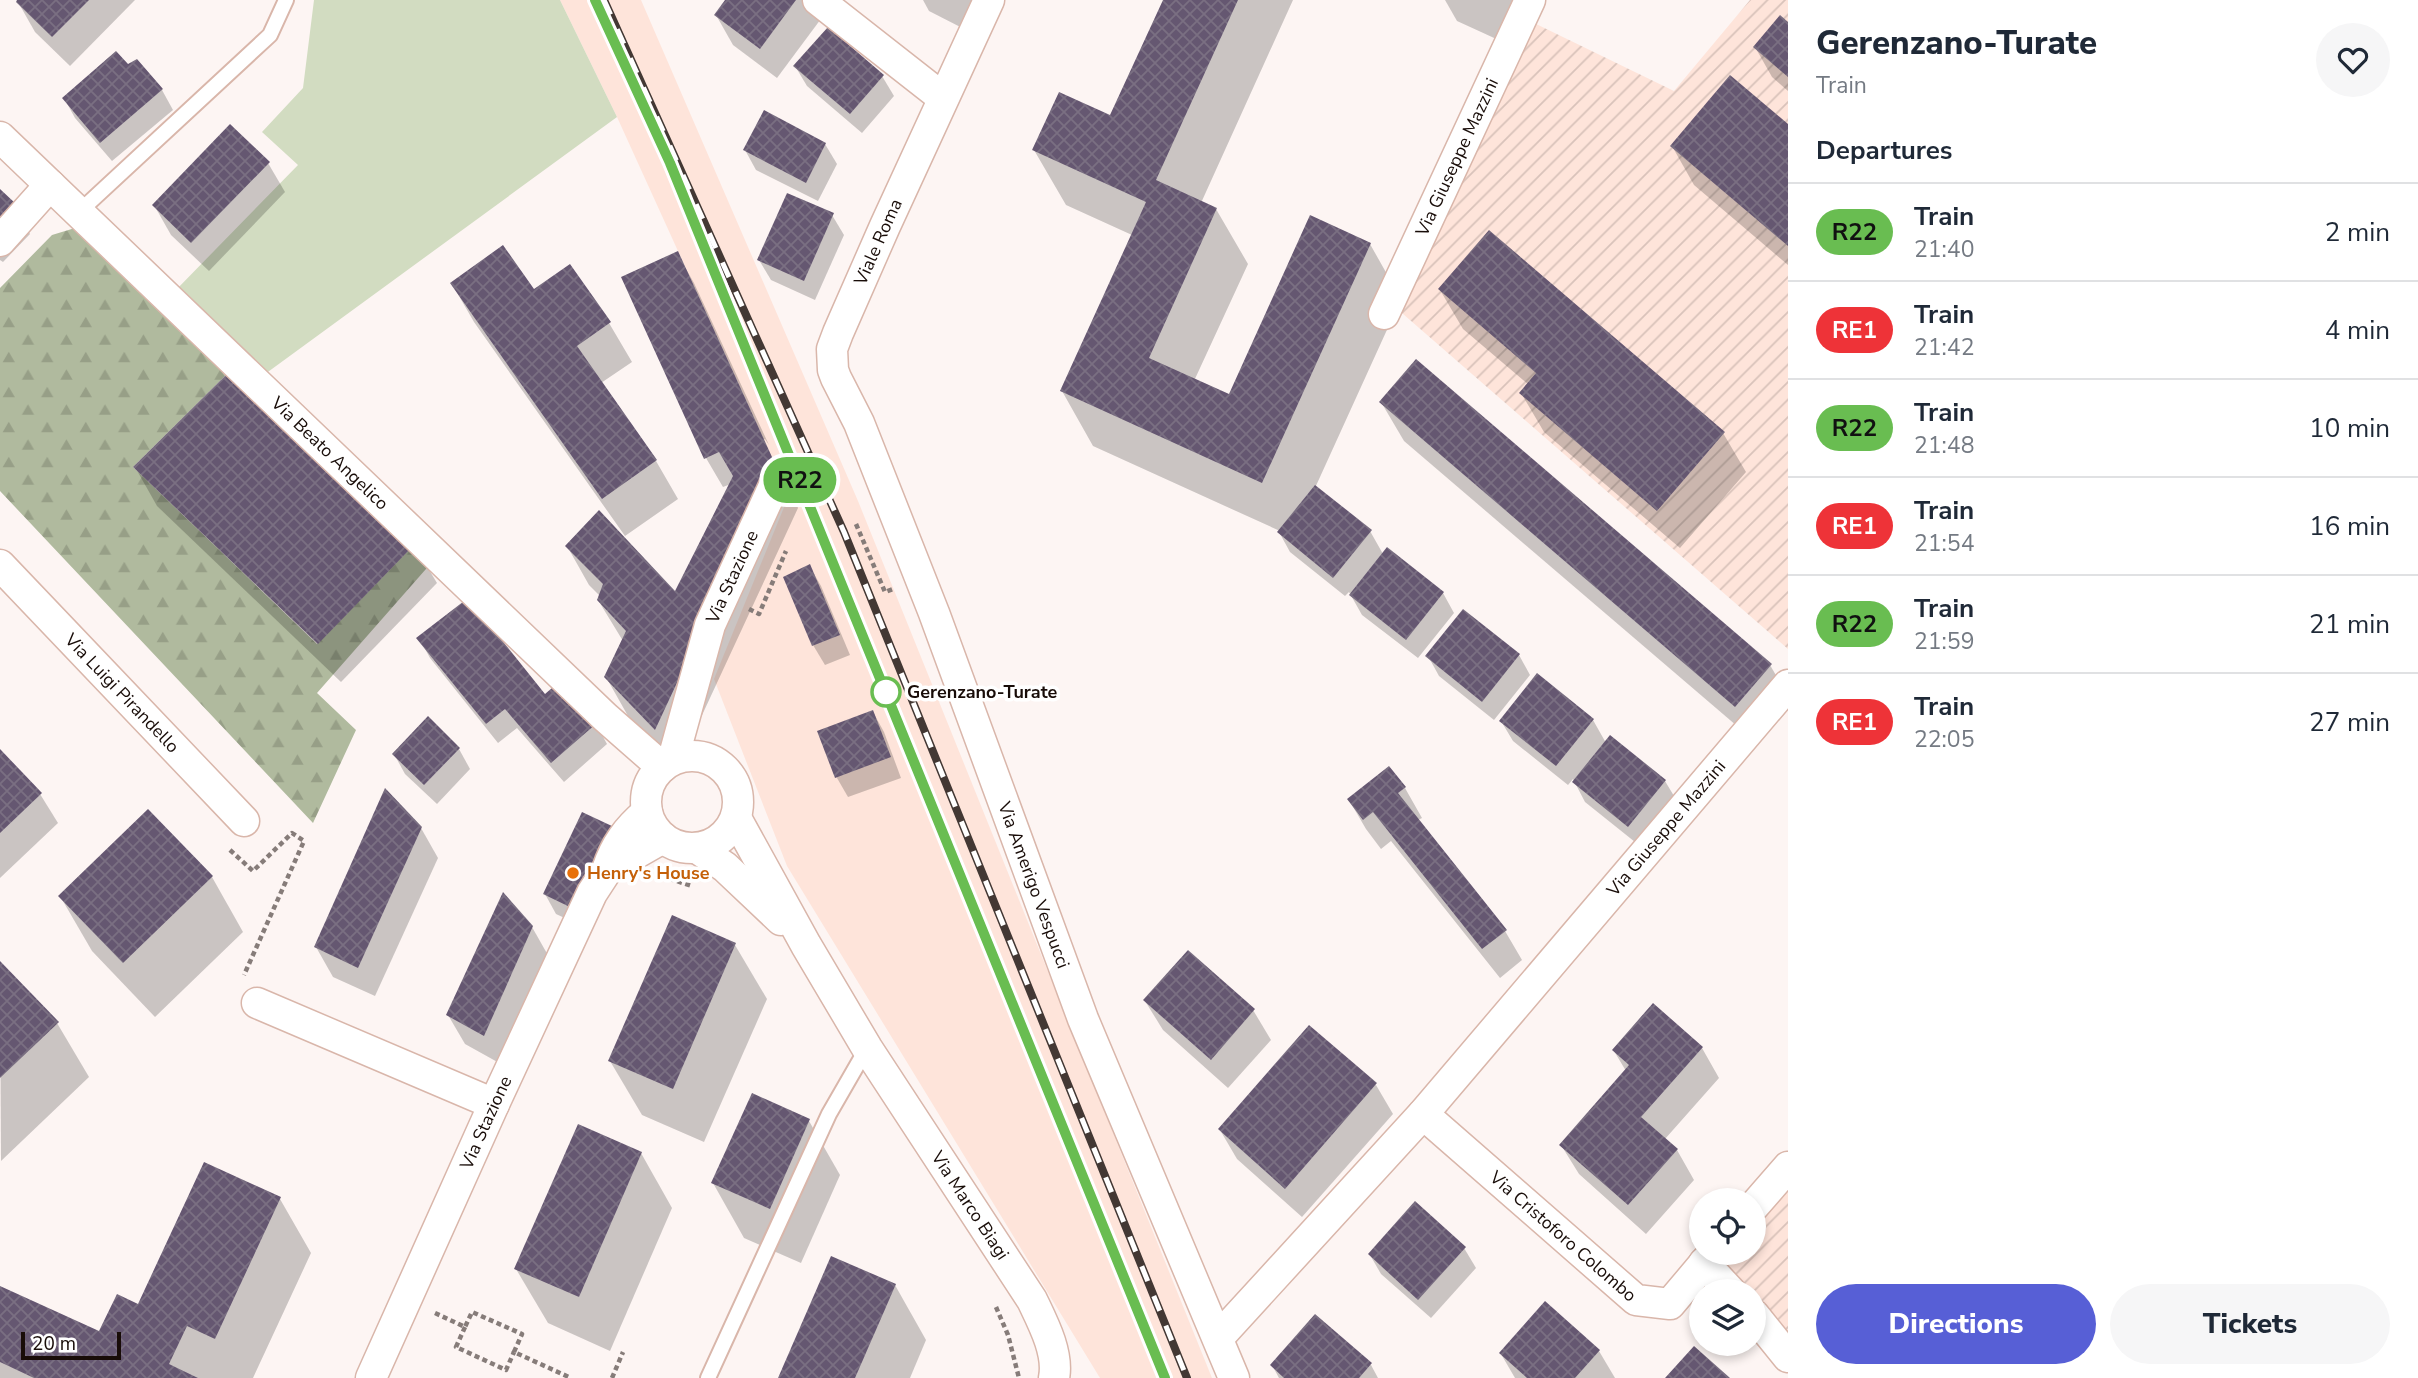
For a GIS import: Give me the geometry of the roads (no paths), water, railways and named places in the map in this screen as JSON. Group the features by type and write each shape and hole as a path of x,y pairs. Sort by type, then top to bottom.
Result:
{"street":[{"path":"818,0 943,98"},
{"name":"Viale Roma","path":"841,389 833,370 832,349 989,0"},
{"name":"Via Giuseppe Mazzini","path":"1384,314 1530,0"},
{"name":"Via Beato Angelico","path":"0,137 605,717 667,763"},
{"path":"0,241 50,185"},
{"name":"Via Amerigo Vespucci","path":"841,389 859,423 934,613 1083,1019 1234,1378"},
{"name":"Via Stazione","path":"667,763 710,625 778,477"},
{"name":"Via Luigi Pirandello","path":"0,565 244,821"},
{"name":"Via Stazione","path":"695,678 704,757"},
{"name":"Via Giuseppe Mazzini","path":"1423,1114 1788,685"},
{"path":"690,755 704,757 721,765 733,779 739,800 736,818 720,839 708,846 679,846 663,838 652,824 646,801 649,786 667,763 690,755"},
{"name":"Via Stazione","path":"371,1378 592,893 607,870 622,836 647,812"},
{"name":"Via Marco Biagi","path":"736,818 867,1048 1032,1300 1046,1330 1057,1376"},
{"name":"Via Stazione","path":"607,870 663,838"},
{"name":"Via Marco Biagi","path":"697,848 731,873 806,945"},
{"path":"257,1003 494,1104"},
{"path":"1218,1338 1423,1114"},
{"name":"Via Cristoforo Colombo","path":"1423,1114 1636,1300 1670,1304 1702,1265"},
{"path":"1766,1192 1788,1167"},
{"path":"1766,1330 1788,1357"}],"lane":[{"path":"79,212 270,35 286,0"},
{"path":"708,1378 829,1114 867,1048"}],"railway":[{"path":"604,0 844,532 1187,1378"},
{"path":"707,253 1165,1378"}],"train":[{"name":"R22","path":"595,0 670,163 1165,1378"}],"place":[{"name":"Gerenzano-Turate","path":"886,692"},
{"name":"Henry's House","path":"573,873"}]}
